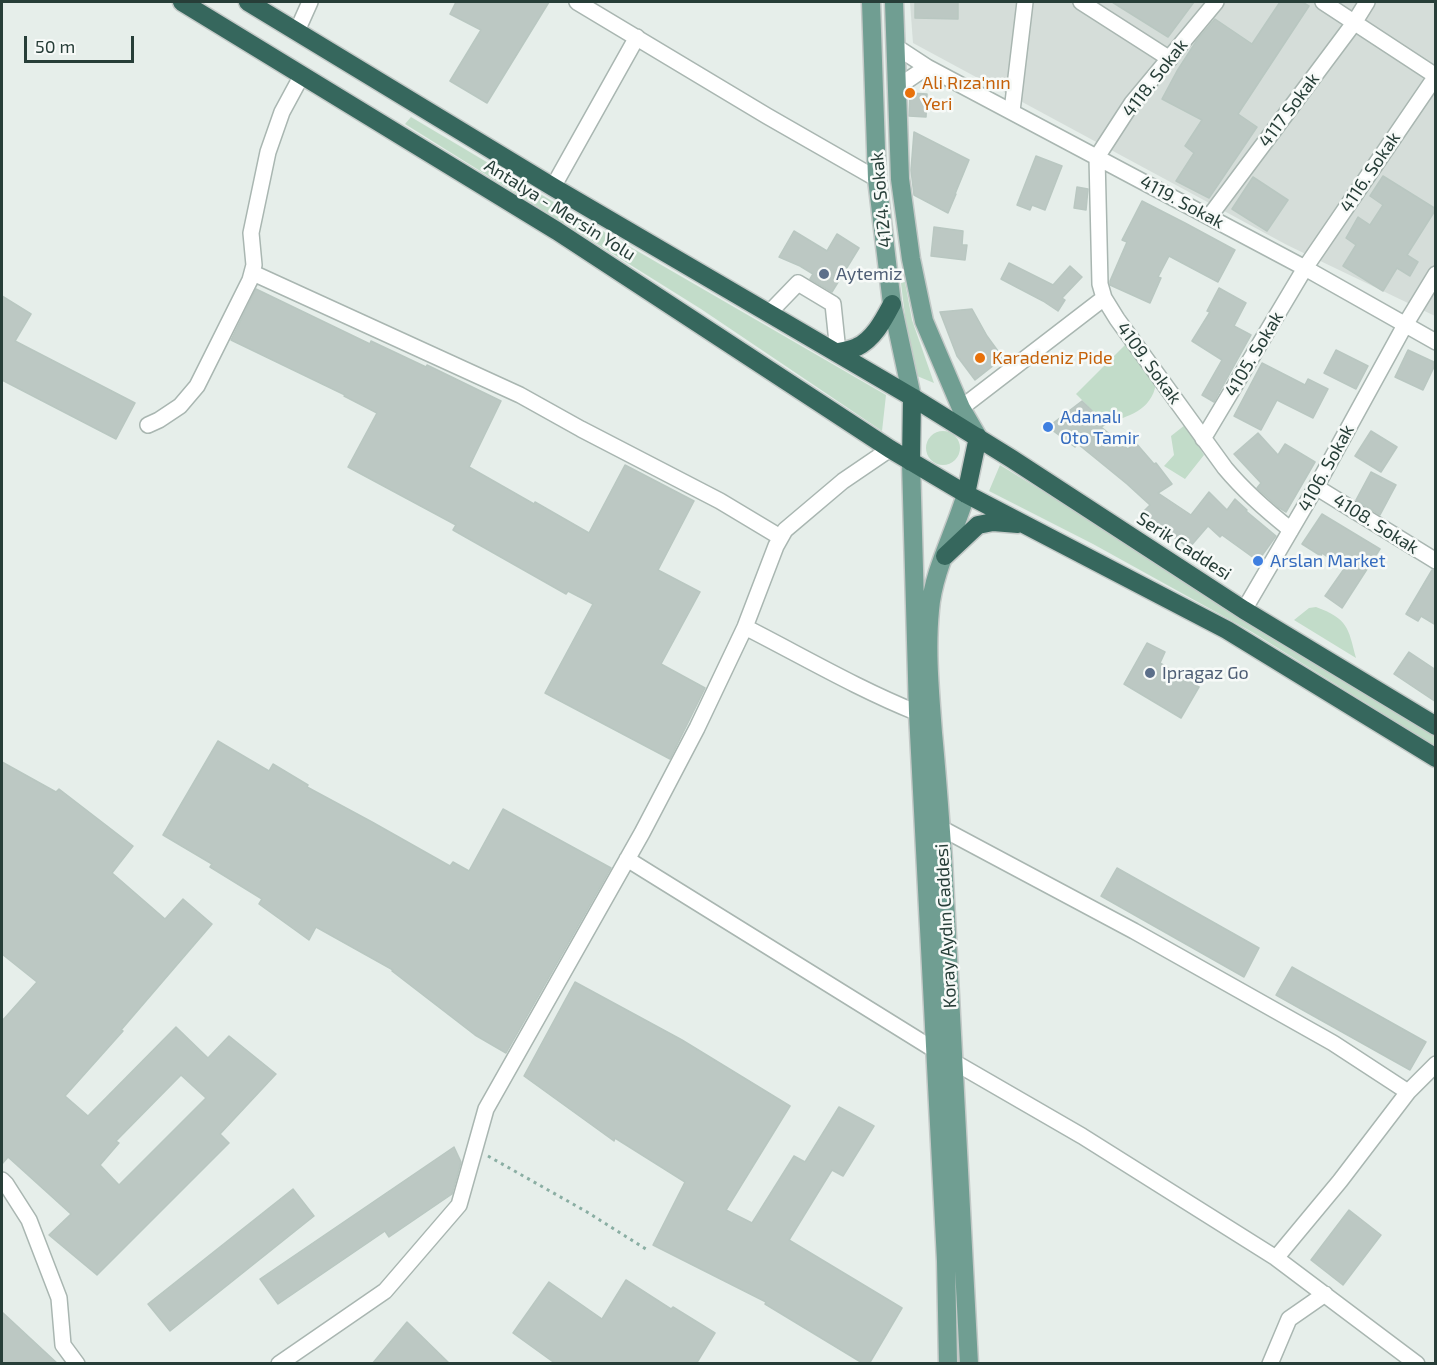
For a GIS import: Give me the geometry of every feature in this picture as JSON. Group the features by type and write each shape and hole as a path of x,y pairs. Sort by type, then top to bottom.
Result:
{"highway":[{"name":"Antalya - Mersin Yolu","path":"182,2 557,231 911,462"},
{"name":"Antalya - Mersin Yolu","path":"248,2 553,186 912,397"},
{"path":"838,352 859,346 867,339 883,321 892,304"},
{"path":"912,397 911,462 966,494 1227,630 1436,758"},
{"name":"Serik Caddesi","path":"912,397 978,437 1244,610 1436,726"},
{"path":"966,494 978,437"},
{"path":"945,556 978,525 993,522 1027,525"}],"main road":[{"name":"4124. Sokak","path":"871,2 877,179 892,304 912,397"},
{"path":"894,2 900,179 911,259 924,321 961,408 978,437"},
{"path":"911,462 918,713 946,1261 948,1364"},
{"name":"Koray Aydın Caddesi","path":"966,494 932,594 929,682 941,828 969,1364"}],"street":[{"path":"297,31 310,2"},
{"path":"577,2 766,116 877,179"},
{"path":"1012,111 1025,2"},
{"path":"1081,2 1170,59"},
{"name":"4118. Sokak","path":"1097,157 1132,104 1216,2"},
{"path":"1323,2 1436,76"},
{"name":"4117 Sokak","path":"1209,217 1354,23 1367,2"},
{"path":"553,186 636,37"},
{"name":"4119. Sokak","path":"895,46 927,67 1305,268 1436,342"},
{"path":"896,88 927,67"},
{"path":"148,425 180,406 197,386 253,273 251,233 267,152 282,112 302,75"},
{"name":"4116. Sokak","path":"1305,268 1436,76"},
{"name":"4109. Sokak","path":"1097,157 1099,268 1104,298 1203,439 1240,486 1261,507 1291,530"},
{"name":"4105. Sokak","path":"1203,439 1305,268"},
{"path":"253,273 520,395 720,501 780,537"},
{"name":"4106. Sokak","path":"1244,610 1436,274"},
{"path":"769,313 798,283 833,304 838,352"},
{"path":"961,408 1104,298"},
{"path":"279,1364 385,1291 459,1205 486,1109 627,859 697,728 746,627 780,537 785,530 843,481 890,449"},
{"name":"4108. Sokak","path":"1316,487 1436,561"},
{"path":"746,627 918,713"},
{"path":"941,828 1134,931 1333,1043 1408,1092"},
{"path":"627,859 954,1062 1082,1136 1276,1258 1417,1364"},
{"path":"1276,1258 1340,1181 1408,1092 1436,1065"},
{"path":"2,1180 29,1220 59,1298 63,1345 77,1364"},
{"path":"1270,1364 1289,1319 1325,1294"}],"path":[{"path":"475,1149 587,1212 649,1251"}],"shaded area":[{"path":"910,2 1435,2 1435,316 1287,245 913,43"}],"green space":[{"path":"411,117 886,395 882,431 701,309 405,124"},
{"path":"905,282 912,320 934,383 917,376 906,324 901,283"},
{"path":"1127,343 1156,384 1149,401 1144,406 1130,415 1106,424 1076,394"},
{"path":"1185,425 1204,455 1185,479 1164,466 1174,455 1171,436"},
{"path":"943,431 955,436 960,448 955,460 943,465 931,460 926,448 931,436"},
{"path":"1000,465 1254,626 1435,737 1435,746 1252,632 1093,544 989,491"},
{"path":"1316,607 1327,611 1345,625 1356,658 1294,620 1309,608"}],"building":[{"path":"456,2 549,2 487,103 450,81 481,30 450,14"},
{"path":"915,2 958,2 958,19 915,18"},
{"path":"1112,2 1194,2 1168,37"},
{"path":"1280,2 1302,2 1309,6 1238,114 1257,127 1209,198 1176,181 1194,153 1185,146 1202,120 1162,99 1197,40 1215,19 1252,44"},
{"path":"910,93 927,94 926,117 909,116"},
{"path":"914,132 969,160 948,213 914,195 911,170"},
{"path":"1036,156 1062,166 1045,210 1032,205 1030,210 1017,205"},
{"path":"1383,176 1436,209 1407,255 1418,262 1410,276 1397,268 1383,291 1343,266 1356,245 1346,238 1358,217 1370,225 1383,205 1370,196"},
{"path":"1253,177 1288,200 1267,231 1232,209"},
{"path":"1077,187 1088,189 1086,210 1074,208"},
{"path":"1142,201 1235,250 1218,282 1169,256 1158,277 1161,278 1150,303 1110,285 1127,242 1122,240"},
{"path":"934,227 963,231 962,245 967,245 965,260 931,256"},
{"path":"794,231 827,251 837,234 859,248 832,292 810,279 813,274 779,257"},
{"path":"1009,263 1053,285 1070,266 1082,277 1062,298 1065,300 1058,311 1001,279"},
{"path":"1219,288 1246,303 1234,326 1251,335 1214,402 1202,395 1222,360 1192,341 1210,312 1207,311"},
{"path":"256,289 370,344 371,341 426,367 427,365 501,401 469,467 589,533 625,465 694,501 658,570 700,592 661,664 705,688 670,759 545,693 593,604 568,591 566,594 453,530 456,525 348,467 377,413 231,340"},
{"path":"2,296 31,314 15,341 135,403 116,439 2,380"},
{"path":"972,309 1003,358 975,380 957,356 940,312"},
{"path":"1336,350 1368,366 1356,389 1324,373"},
{"path":"1408,350 1436,363 1423,390 1395,377"},
{"path":"1262,363 1305,385 1308,379 1328,389 1313,418 1277,400 1261,430 1234,416"},
{"path":"1082,401 1106,424 1101,427 1128,449 1135,442 1154,464 1156,463 1172,484 1158,493 1191,515 1209,492 1227,510 1235,499 1276,536 1258,561 1222,535 1220,537 1208,526 1189,548 1141,514 1150,505 1078,444 1075,447 1048,427"},
{"path":"1371,431 1397,447 1381,472 1355,456"},
{"path":"1258,433 1278,455 1285,444 1315,462 1286,512 1257,488 1261,483 1234,454"},
{"path":"1371,472 1396,485 1380,515 1356,500"},
{"path":"1322,514 1380,549 1342,608 1325,596 1344,569 1322,553 1321,556 1302,544"},
{"path":"1432,570 1436,571 1436,625 1421,616 1418,621 1406,614"},
{"path":"1147,643 1165,652 1160,663 1199,687 1181,718 1124,684"},
{"path":"1409,652 1436,670 1436,702 1394,674"},
{"path":"218,741 269,771 273,764 308,785 307,787 450,866 453,862 469,871 503,809 611,868 506,1053 475,1035 393,970 316,927 309,940 259,904 262,899 210,867 212,864 163,835"},
{"path":"2,762 56,792 59,789 133,846 112,873 165,919 183,899 212,924 121,1030 123,1031 65,1096 88,1116 176,1027 208,1058 229,1036 276,1074 220,1134 229,1143 97,1275 49,1235 71,1214 8,1157 2,1164 2,1021 37,982 2,954","holes":["181,1075 206,1098 119,1185 100,1165 119,1143 116,1141"]},
{"path":"1117,868 1259,948 1244,977 1101,896"},
{"path":"1292,967 1426,1042 1410,1070 1276,995"},
{"path":"575,982 682,1040 790,1106 726,1210 752,1223 794,1156 805,1162 839,1107 874,1126 843,1176 832,1170 789,1240 902,1308 869,1364 864,1364 765,1304 766,1302 653,1245 685,1182 615,1138 614,1141 524,1076"},
{"path":"454,1147 461,1162 452,1194 389,1237 385,1231 278,1304 260,1279"},
{"path":"293,1189 314,1216 170,1331 148,1304"},
{"path":"1349,1210 1381,1235 1343,1285 1311,1260"},
{"path":"626,1280 671,1309 673,1307 715,1333 696,1364 556,1364 513,1333 549,1282 602,1319"},
{"path":"2,1312 58,1364 2,1364"},
{"path":"407,1322 450,1364 372,1364"}],"place":[{"name":"Ali Rıza'nın Yeri","path":"910,93"},
{"name":"Aytemiz","path":"824,274"},
{"name":"Karadeniz Pide","path":"980,358"},
{"name":"Adanalı Oto Tamir","path":"1048,427"},
{"name":"Arslan Market","path":"1258,561"},
{"name":"Ipragaz Go","path":"1150,673"}]}
